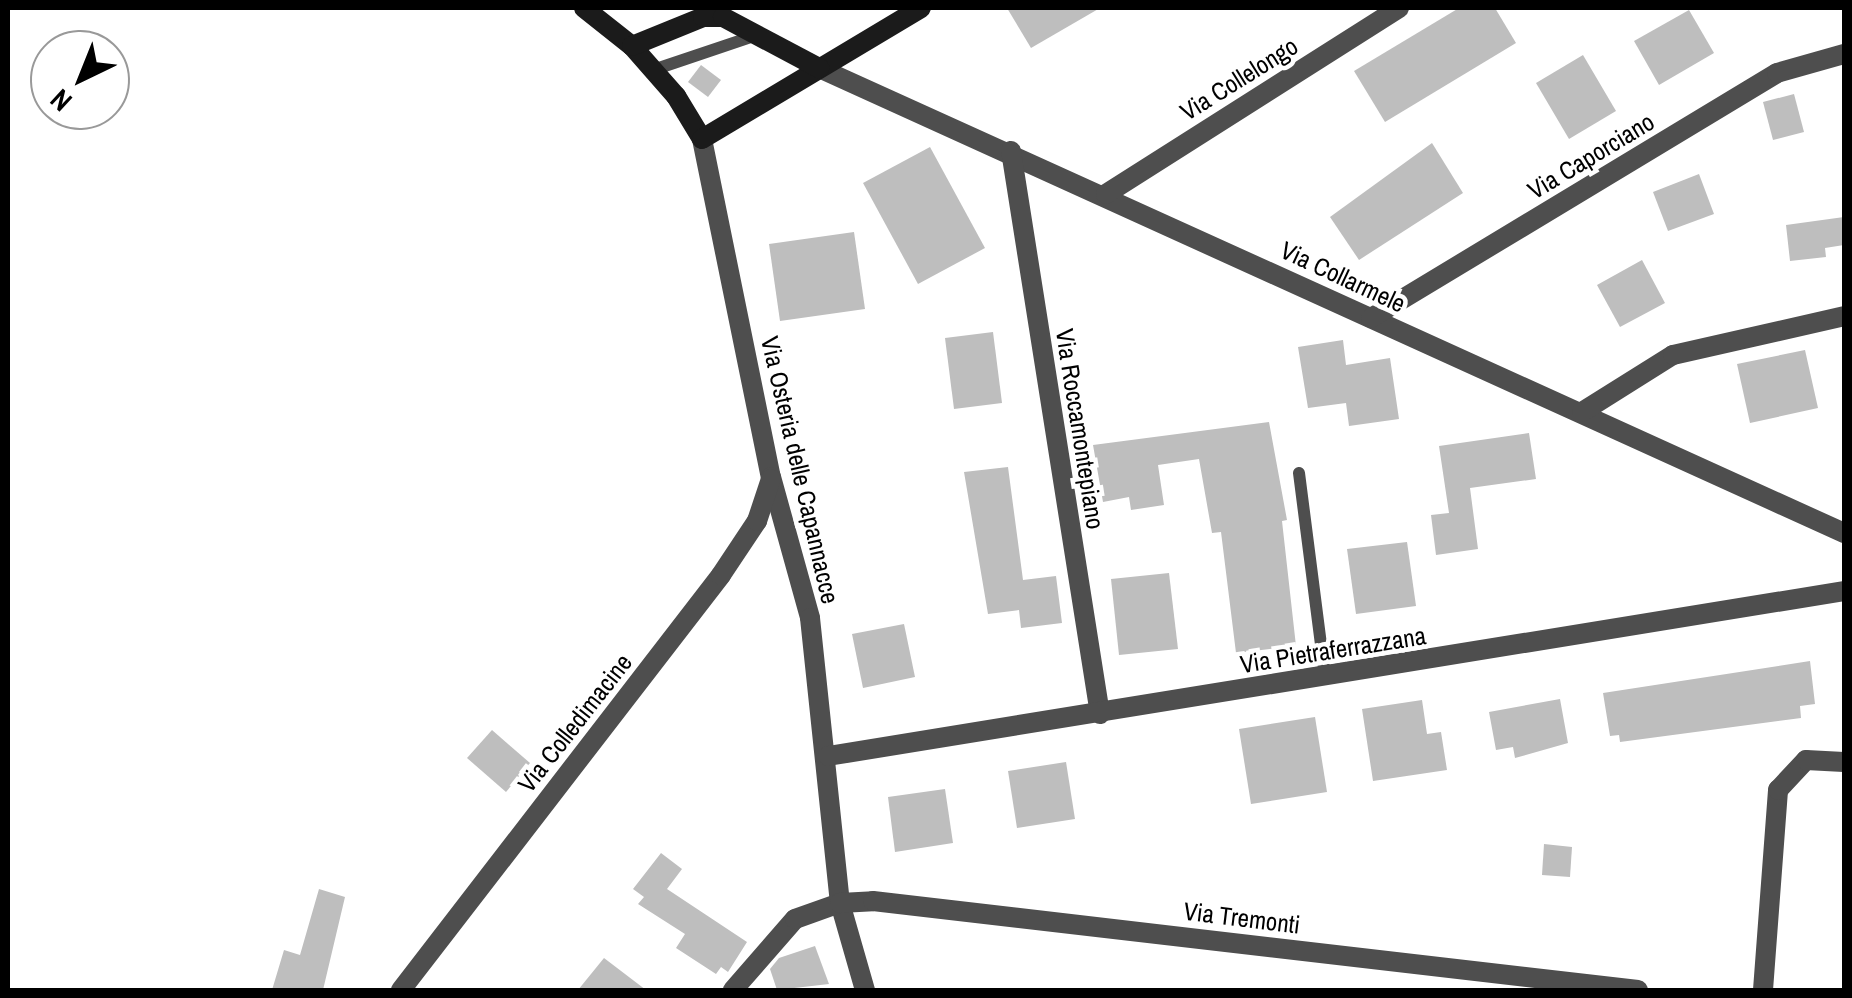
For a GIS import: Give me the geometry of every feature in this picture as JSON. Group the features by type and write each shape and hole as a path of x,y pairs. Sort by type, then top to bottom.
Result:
{"street":[{"name":"Via Osteria delle Capannacce","path":"584,8 632,46 702,139 771,476 810,618 828,756 840,902 865,990"},
{"path":"702,139 921,8"},
{"name":"Via Collelongo","path":"1106,194 1399,8"},
{"path":"632,46 703,17 723,17 819,68"},
{"name":"Via Caporciano","path":"1371,318 1777,73 1844,54"},
{"name":"Via Collarmele","path":"819,68 1106,194 1844,533"},
{"name":"Via Roccamontepiano","path":"1011,151 1100,714"},
{"path":"1582,412 1673,355 1844,316"},
{"name":"Via Colledimacine","path":"401,990 722,574 757,521 771,476"},
{"name":"Via Pietraferrazzana","path":"828,756 1844,590"},
{"path":"1763,990 1781,781 1806,760 1844,762"},
{"path":"733,990 781,929 840,902"},
{"name":"Via Tremonti","path":"840,902 906,902 1638,990"}],"lane":[{"path":"653,70 760,34"},
{"path":"1299,472 1325,677"}],"building":[{"path":"1007,8 1100,8 1031,48"},
{"path":"1459,8 1495,8 1516,43 1385,122 1354,71"},
{"path":"1689,10 1714,53 1659,85 1634,41"},
{"path":"1583,55 1616,111 1569,139 1536,83"},
{"path":"701,65 721,80 708,97 688,82"},
{"path":"1794,94 1804,132 1773,140 1763,102"},
{"path":"1432,143 1463,193 1359,260 1330,217"},
{"path":"930,147 985,248 918,284 863,183"},
{"path":"1699,174 1714,214 1668,231 1653,192"},
{"path":"1844,217 1844,245 1825,248 1826,257 1790,261 1786,225"},
{"path":"854,232 865,309 780,321 769,244"},
{"path":"1642,260 1665,303 1620,327 1597,285"},
{"path":"993,332 1002,403 954,409 945,338"},
{"path":"1343,340 1346,365 1390,358 1399,419 1349,426 1346,403 1308,408 1298,347"},
{"path":"1805,350 1818,408 1750,423 1737,364"},
{"path":"1269,422 1287,520 1282,521 1296,646 1236,653 1221,532 1212,533 1199,459 1158,465 1164,505 1131,510 1129,497 1103,502 1093,445"},
{"path":"1529,433 1536,479 1470,488 1478,549 1436,555 1431,515 1449,513 1439,446"},
{"path":"1008,467 1023,580 1056,576 1062,623 1021,628 1019,610 988,614 964,472"},
{"path":"1407,542 1416,606 1356,614 1347,549"},
{"path":"1169,573 1178,649 1119,655 1111,579"},
{"path":"904,624 915,677 863,688 852,634"},
{"path":"1810,661 1815,704 1800,706 1801,718 1620,742 1619,735 1610,736 1603,693"},
{"path":"1560,699 1568,743 1515,758 1513,747 1496,750 1489,712"},
{"path":"1422,700 1427,734 1441,732 1447,770 1373,781 1362,709"},
{"path":"1315,717 1327,792 1251,804 1239,729"},
{"path":"492,730 530,763 506,792 467,758"},
{"path":"1066,762 1075,819 1017,828 1008,771"},
{"path":"945,789 953,843 895,852 888,797"},
{"path":"1544,844 1572,847 1570,877 1542,875"},
{"path":"661,853 682,869 667,889 747,942 728,972 721,967 716,974 676,948 685,934 638,904 644,897 633,889"},
{"path":"319,889 345,897 323,990 272,990 284,950 300,955"},
{"path":"815,946 829,984 777,990 770,969 779,958"},
{"path":"604,958 646,990 578,990"}]}
